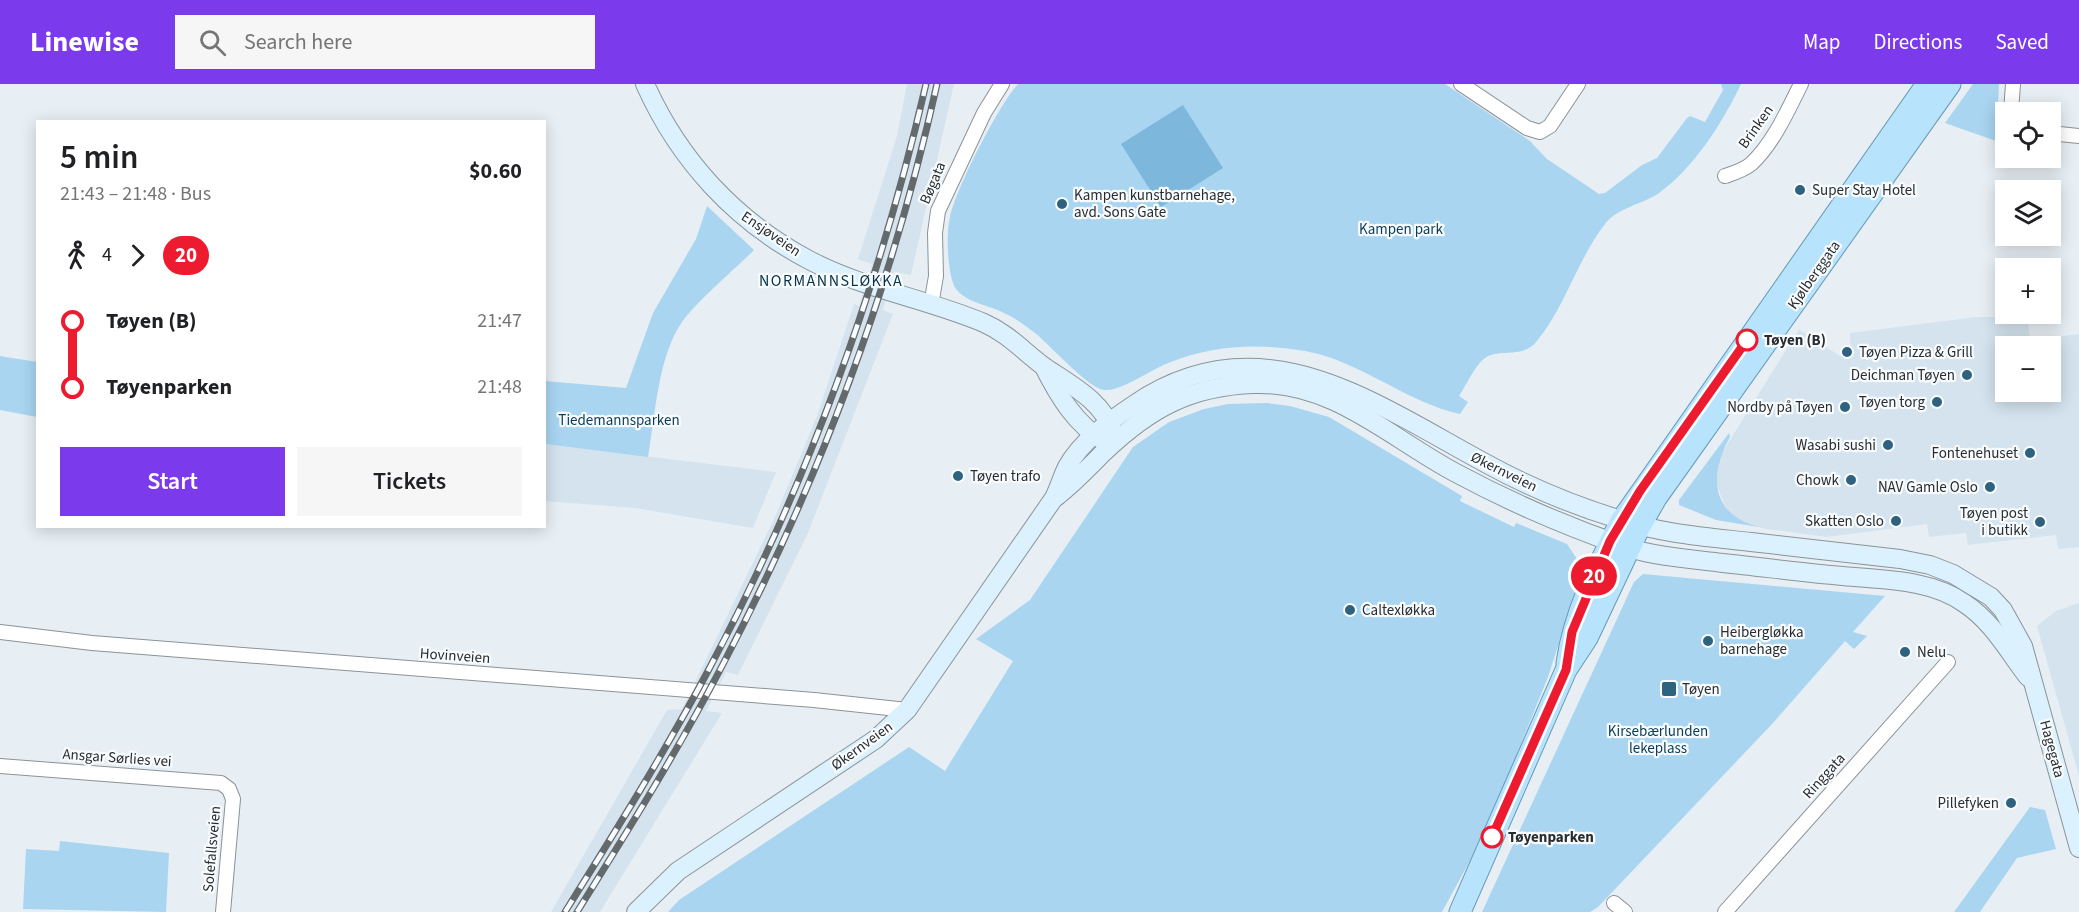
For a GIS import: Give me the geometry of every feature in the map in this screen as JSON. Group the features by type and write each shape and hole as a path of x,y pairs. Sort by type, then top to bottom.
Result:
{"main road":[{"name":"Ensjøveien","path":"645,84 666,125 692,163 719,194 754,225 825,268 931,304 1000,331 1044,367 1071,382 1110,422"},
{"name":"Kjølberggata","path":"1630,523 1927,84"},
{"name":"Kjølberggata","path":"1630,523 1715,415 1950,84"},
{"name":"Ensjøveien","path":"1044,367 1058,395 1095,436 1113,444"},
{"name":"Økernveien","path":"636,912 678,871 876,739 908,710 1054,498 1067,467 1110,422 1158,390 1193,377 1250,368 1298,372 1350,390 1516,479 1630,523 1687,535 1846,552 1930,565 1974,585 2003,610"},
{"name":"Økernveien","path":"1054,498 1079,480 1113,444 1146,416 1166,404 1201,392 1252,384 1295,388 1341,403 1453,472 1502,496 1620,545 1682,558 1924,586 1943,591 1962,601 1987,622"},
{"path":"1110,422 1113,444"},
{"path":"1460,912 1566,670 1572,632 1630,523"},
{"name":"Hagegata","path":"2003,610 2023,646 2078,842"},
{"name":"Hagegata","path":"1987,622 2034,686"}],"street":[{"name":"Bøgata","path":"931,304 936,276 935,233 938,211 984,113 1002,84"},
{"path":"1461,84 1527,128 1540,132 1550,126 1578,84"},
{"name":"Brinken","path":"1725,176 1742,169 1757,157 1785,116 1801,84"},
{"path":"2012,102 2013,84"},
{"path":"2061,134 2079,136"},
{"path":"1987,622 2003,610"},
{"name":"Hovinveien","path":"0,632 92,643 859,704 908,710"},
{"name":"Ringgata","path":"1725,912 1948,662"},
{"name":"Ansgar Sørlies vei","path":"0,766 222,783 229,789"},
{"name":"Solefallsveien","path":"223,912 233,799 229,789"}],"shaded area":[{"path":"907,84 954,84 911,275 894,272 883,310 893,314 808,533 738,675 726,672 706,711 722,713 600,912 551,912 667,710 682,709 775,517 817,416 854,304 859,306 872,264 858,259 897,136"},
{"path":"1183,105 1223,168 1161,207 1121,144"},
{"path":"1976,317 1995,317 1995,324 2028,324 2030,336 1995,336 1995,402 2061,402 2061,336 2079,334 2079,547 2058,549 2056,535 1968,545 1966,533 1929,537 1927,524 1827,537 1766,529 1746,524 1731,514 1724,504 1716,482 1720,456 1799,329 1840,356 1851,355 1850,333"},
{"path":"546,444 776,472 753,528 635,508 546,501"},
{"path":"2079,603 2079,776 2037,626 2056,611"}],"green space":[{"name":"Kampen park","path":"1018,84 1445,84 1530,141 1547,159 1599,194 1605,193 1642,165 1657,158 1687,118 1690,116 1705,122 1723,90 1721,84 1741,84 1726,114 1696,158 1684,171 1659,193 1623,210 1605,224 1586,253 1555,314 1536,342 1524,350 1491,355 1481,361 1459,396 1468,402 1460,414 1420,400 1345,363 1288,348 1254,346 1203,352 1164,365 1119,387 1104,390 1089,382 1020,322 998,310 966,298 953,283 949,264 950,217 960,188 979,148 1000,110"},
{"path":"1973,84 1999,84 1998,102 1995,102 1995,141 1945,123"},
{"name":"Tiedemannsparken","path":"707,206 754,250 697,304 674,336 659,387 648,457 546,444 546,381 626,388 653,313 696,239"},
{"path":"0,356 36,362 36,417 0,410"},
{"name":"Tøyenparken","path":"1267,403 1290,406 1329,417 1462,496 1460,501 1514,527 1516,523 1567,544 1583,568 1548,677 1484,835 1442,912 668,912 679,900 909,747 945,771 1013,661 976,639 1030,600 1133,447 1169,422 1204,409 1228,404"},
{"path":"1729,433 1730,437 1719,465 1718,491 1723,503 1731,513 1759,527 1716,520 1679,505 1679,500"},
{"name":"Kirsebærlunden lekeplass","path":"1643,574 1885,596 1853,632 1867,636 1854,649 1845,641 1773,723 1598,907 1590,912 1482,912 1634,582"},
{"path":"2030,807 2045,810 2056,849 2017,858 1980,912 1954,912"},
{"path":"60,841 169,853 166,912 23,909 26,849 59,851"}],"railway":[{"path":"565,912 639,792 692,700 745,599 778,528 837,384 863,310 907,160 926,84"},
{"path":"577,912 687,730 721,668 789,528 820,456 874,309 898,235 937,84"}],"bus line":[{"name":"20","path":"1492,837 1566,670 1572,632 1610,541 1640,491 1747,340"}],"place":[{"name":"Super Stay Hotel","path":"1800,190"},
{"name":"Kampen kunstbarnehage, avd. Sons Gate","path":"1062,204"},
{"name":"Tøyen (B)","path":"1747,340"},
{"name":"Tøyen Pizza & Grill","path":"1847,352"},
{"name":"Deichman Tøyen","path":"1967,375"},
{"name":"Tøyen torg","path":"1937,402"},
{"name":"Nordby på Tøyen","path":"1845,407"},
{"name":"Wasabi sushi","path":"1888,445"},
{"name":"Fontenehuset","path":"2030,453"},
{"name":"Tøyen trafo","path":"958,476"},
{"name":"Chowk","path":"1851,480"},
{"name":"NAV Gamle Oslo","path":"1990,487"},
{"name":"Skatten Oslo","path":"1896,521"},
{"name":"Tøyen post i butikk","path":"2040,522"},
{"name":"Caltexløkka","path":"1350,610"},
{"name":"Heibergløkka barnehage","path":"1708,641"},
{"name":"Nelu","path":"1905,652"},
{"name":"Tøyen","path":"1669,689"},
{"name":"Pillefyken","path":"2011,803"},
{"name":"Tøyenparken","path":"1492,837"}],"district":[{"name":"NORMANNSLØKKA","path":"831,281"}]}
